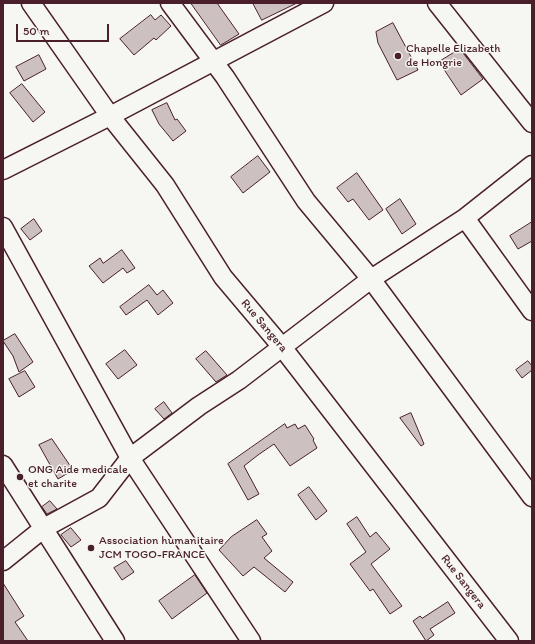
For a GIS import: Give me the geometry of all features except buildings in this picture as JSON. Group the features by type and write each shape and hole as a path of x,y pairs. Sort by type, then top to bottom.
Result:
{"street":[{"name":"Rue Sangera","path":"31,3 110,116 166,185 223,278 282,347 509,641"},
{"path":"170,3 213,61 306,201 371,278 532,498"},
{"path":"3,170 110,116 324,3"},
{"path":"437,3 532,123"},
{"path":"3,561 44,528 99,498 130,458 282,347 371,278 465,218 532,165"},
{"path":"465,218 532,311"},
{"path":"3,227 130,458 251,641"},
{"path":"3,465 115,641"}],"place":[{"name":"Chapelle Elizabeth de Hongrie","path":"398,56"},
{"name":"ONG Aide medicale et charite","path":"20,477"},
{"name":"Association humanitaire JCM TOGO-FRANCE","path":"91,548"}]}
